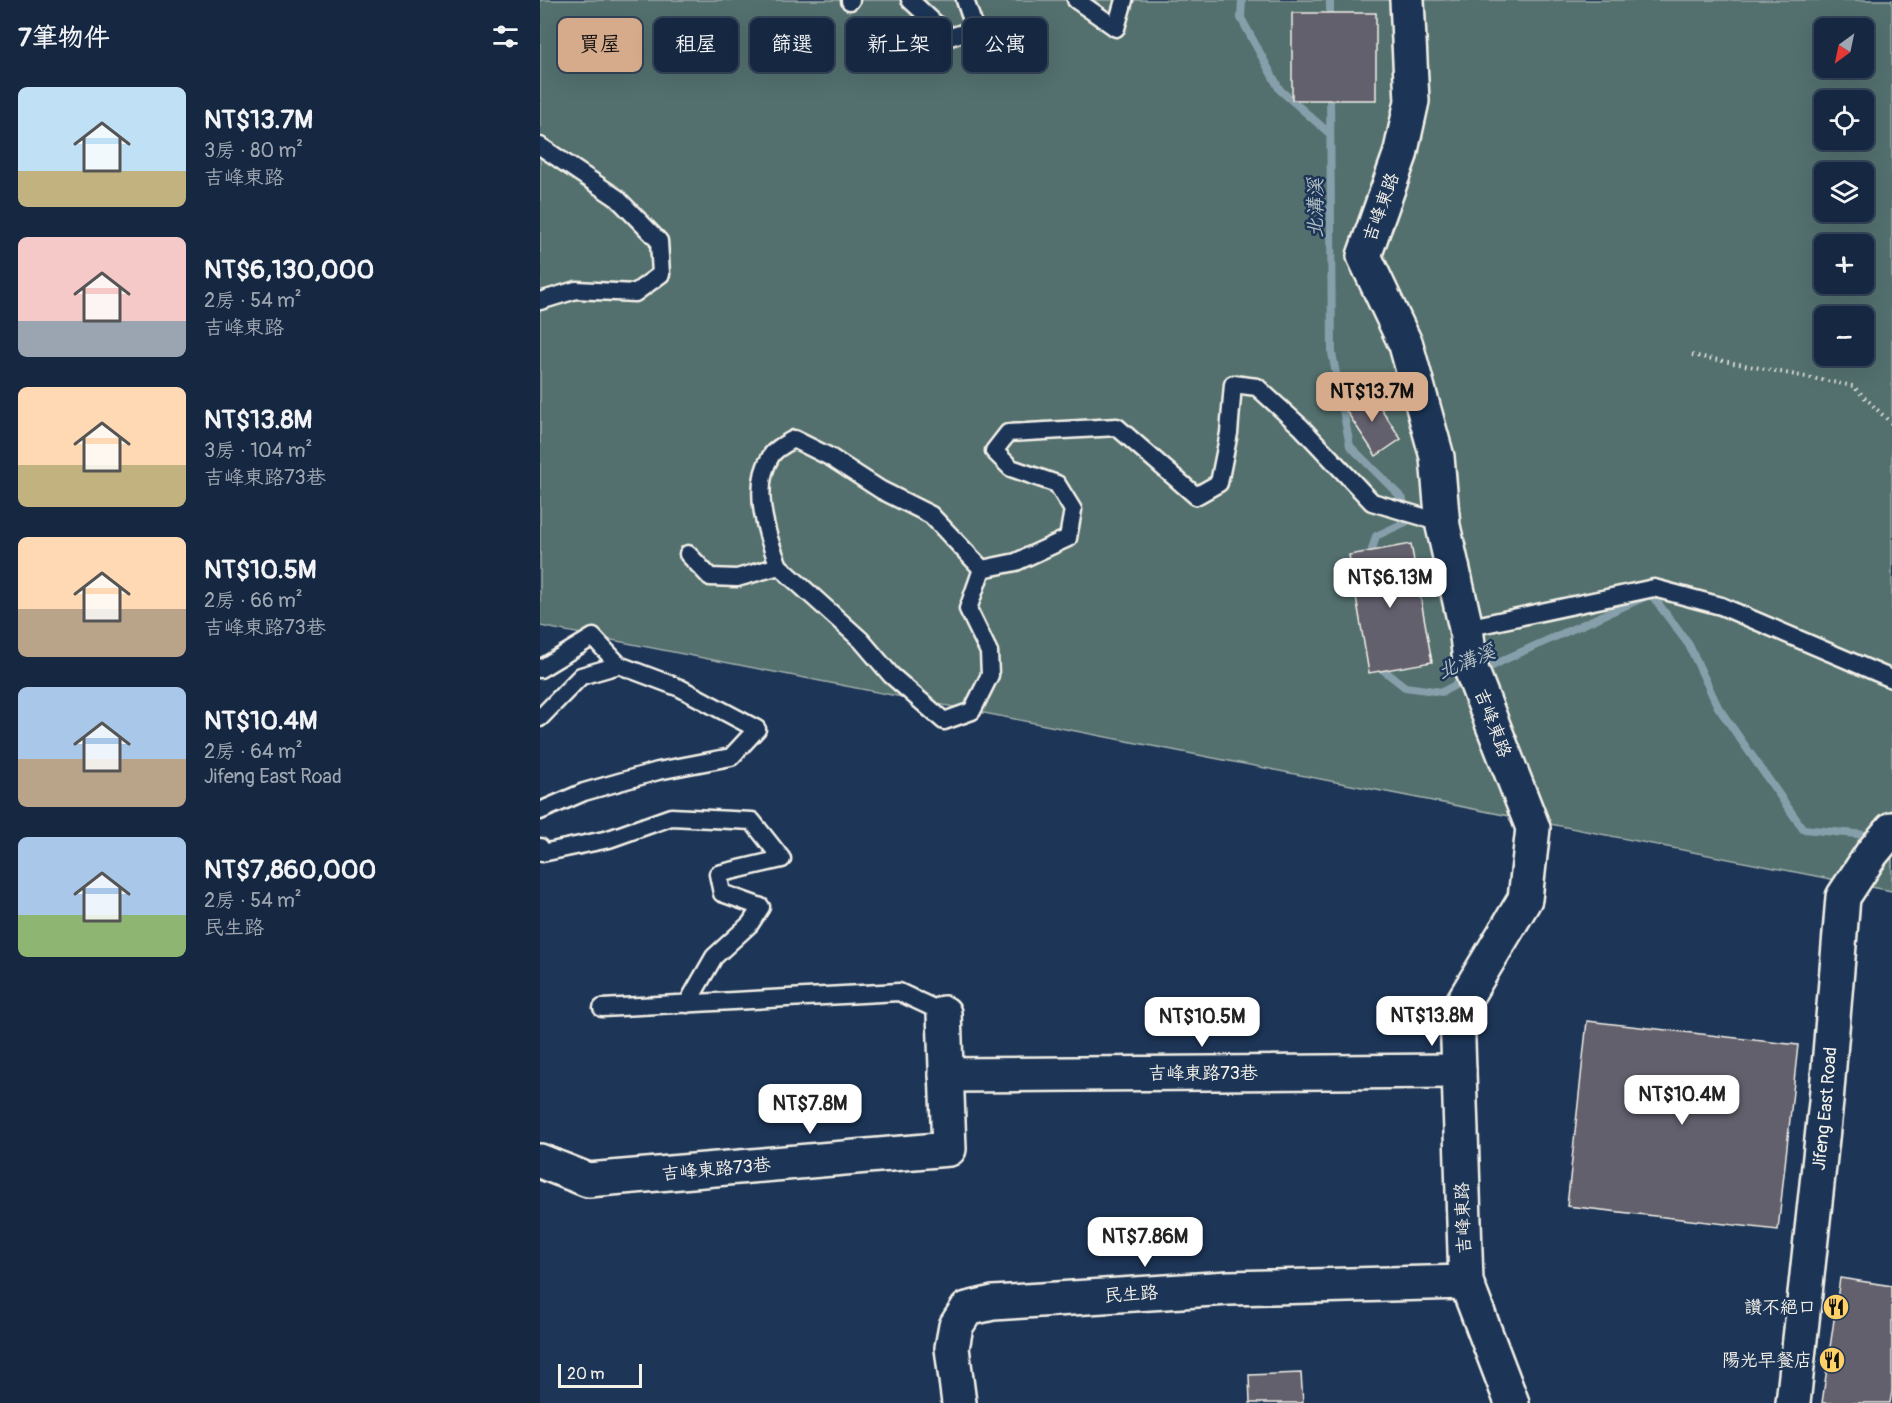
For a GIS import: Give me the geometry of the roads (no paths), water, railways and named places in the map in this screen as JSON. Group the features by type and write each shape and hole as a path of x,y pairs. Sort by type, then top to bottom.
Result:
{"street":[{"name":"吉峰東路","path":"1407,0 1412,101 1400,155 1364,256 1406,345 1437,457 1433,522 1466,628 1476,681 1533,828 1526,899 1457,1012 1466,1282 1512,1403"},
{"name":"Jifeng East Road","path":"1793,1403 1826,1102 1843,897 1872,853 1892,829"},
{"name":"吉峰東路73巷","path":"540,1161 588,1179 949,1149 944,1013"},
{"name":"吉峰東路73巷","path":"946,1075 1459,1071"},
{"name":"民生路","path":"959,1403 952,1348 956,1326 967,1310 993,1303 1229,1288 1466,1282"}],"lane":[{"path":"910,0 950,37 975,29 965,0"},
{"path":"1076,0 1116,28 1124,0"},
{"path":"540,146 617,198 658,241 661,274 635,293 576,290 540,301"},
{"path":"982,569 1016,562 1068,538 1073,510 1057,484 1011,468 994,451 1008,433 1117,427 1196,496 1218,483 1229,433 1233,384 1257,387 1301,427 1372,502 1433,522"},
{"path":"794,439 830,457 881,490 931,515 982,569 968,609 989,651 990,675 972,711 944,721 891,675 861,640 779,566 770,545 762,508 762,481 771,454 794,439"},
{"path":"687,554 710,577 737,578 779,566"},
{"path":"1466,628 1654,588 1721,606 1892,679"},
{"path":"540,669 593,637 619,665 680,688 757,729 731,757 647,774 584,792 540,811"},
{"path":"540,718 581,676 619,665"},
{"path":"540,847 542,853 609,839 671,818 752,821 782,859 718,874 722,893 761,907 750,924 714,957 687,1004"},
{"path":"602,1008 899,992 944,1013"}],"waterway":[{"path":"1242,0 1241,18 1280,90 1329,133"},
{"name":"北溝溪","path":"1330,0 1330,22"},
{"name":"北溝溪","path":"1330,89 1332,353 1350,446 1403,499 1406,522 1376,536 1369,560"},
{"name":"北溝溪","path":"1481,672 1651,594 1689,645 1718,707 1803,829 1877,836"},
{"name":"北溝溪","path":"1377,665 1405,687 1442,692 1467,679"}],"place":[{"name":"讚不絕口","path":"1836,1307"},
{"name":"陽光早餐店","path":"1832,1360"}]}
